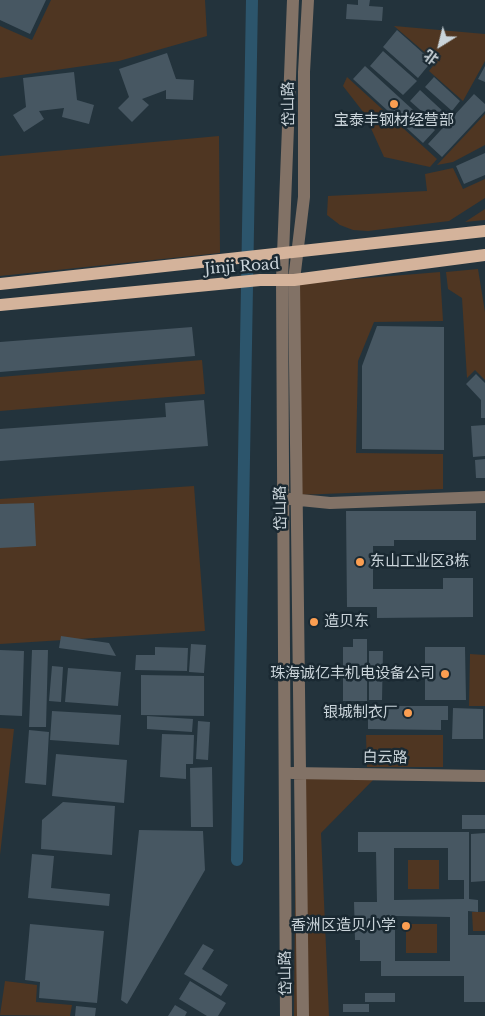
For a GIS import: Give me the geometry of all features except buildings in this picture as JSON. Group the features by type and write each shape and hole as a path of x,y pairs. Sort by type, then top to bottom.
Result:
{"main road":[{"name":"Jinji Road","path":"0,284 485,231"},
{"name":"Jinji Road","path":"0,305 260,280 288,280 485,255"}],"street":[{"name":"岱山路","path":"293,0 284,254 288,280 297,500 303,1016"},
{"name":"岱山路","path":"286,1016 283,498 288,280 298,252 304,197 304,72 308,0"},
{"path":"283,498 330,503 485,497"},
{"name":"白云路","path":"285,772 485,776"}],"shaded area":[{"path":"51,0 205,0 207,36 119,61 0,78 0,26 32,40"},
{"path":"394,26 485,34 485,61 463,101 429,71 436,62"},
{"path":"347,77 437,159 430,167 384,157 364,113 343,86"},
{"path":"485,114 485,145 453,162 437,165"},
{"path":"219,136 220,253 0,276 0,156"},
{"path":"453,168 463,189 485,179 485,198 449,221 368,231 353,230 340,225 327,215 328,196 427,191 425,174"},
{"path":"485,209 485,220 465,222"},
{"path":"478,269 485,312 485,380 475,370 467,378 462,298 448,289 446,272"},
{"path":"440,272 443,321 374,322 358,361 356,453 443,454 443,489 299,495 294,284"},
{"path":"202,360 205,394 0,411 0,377"},
{"path":"194,486 205,631 0,644 0,499"},
{"path":"470,654 485,655 485,706 469,706"},
{"path":"0,728 14,729 0,855"},
{"path":"366,735 443,735 443,767 367,767"},
{"path":"296,775 377,776 321,833 329,1016 294,1016"},
{"path":"408,860 439,860 439,889 408,889"},
{"path":"472,912 485,912 485,931 473,931"},
{"path":"406,924 437,924 437,953 406,953"},
{"path":"5,981 37,985 36,1002 72,1005 70,1016 0,1015"}],"waterway":[{"path":"237,860 252,0"}],"place":[{"name":"宝泰丰钢材经营部","path":"394,104"},
{"name":"东山工业区3栋","path":"360,562"},
{"name":"造贝东","path":"314,622"},
{"name":"珠海诚亿丰机电设备公司","path":"445,674"},
{"name":"银城制衣厂","path":"408,713"},
{"name":"香洲区造贝小学","path":"406,926"}]}
